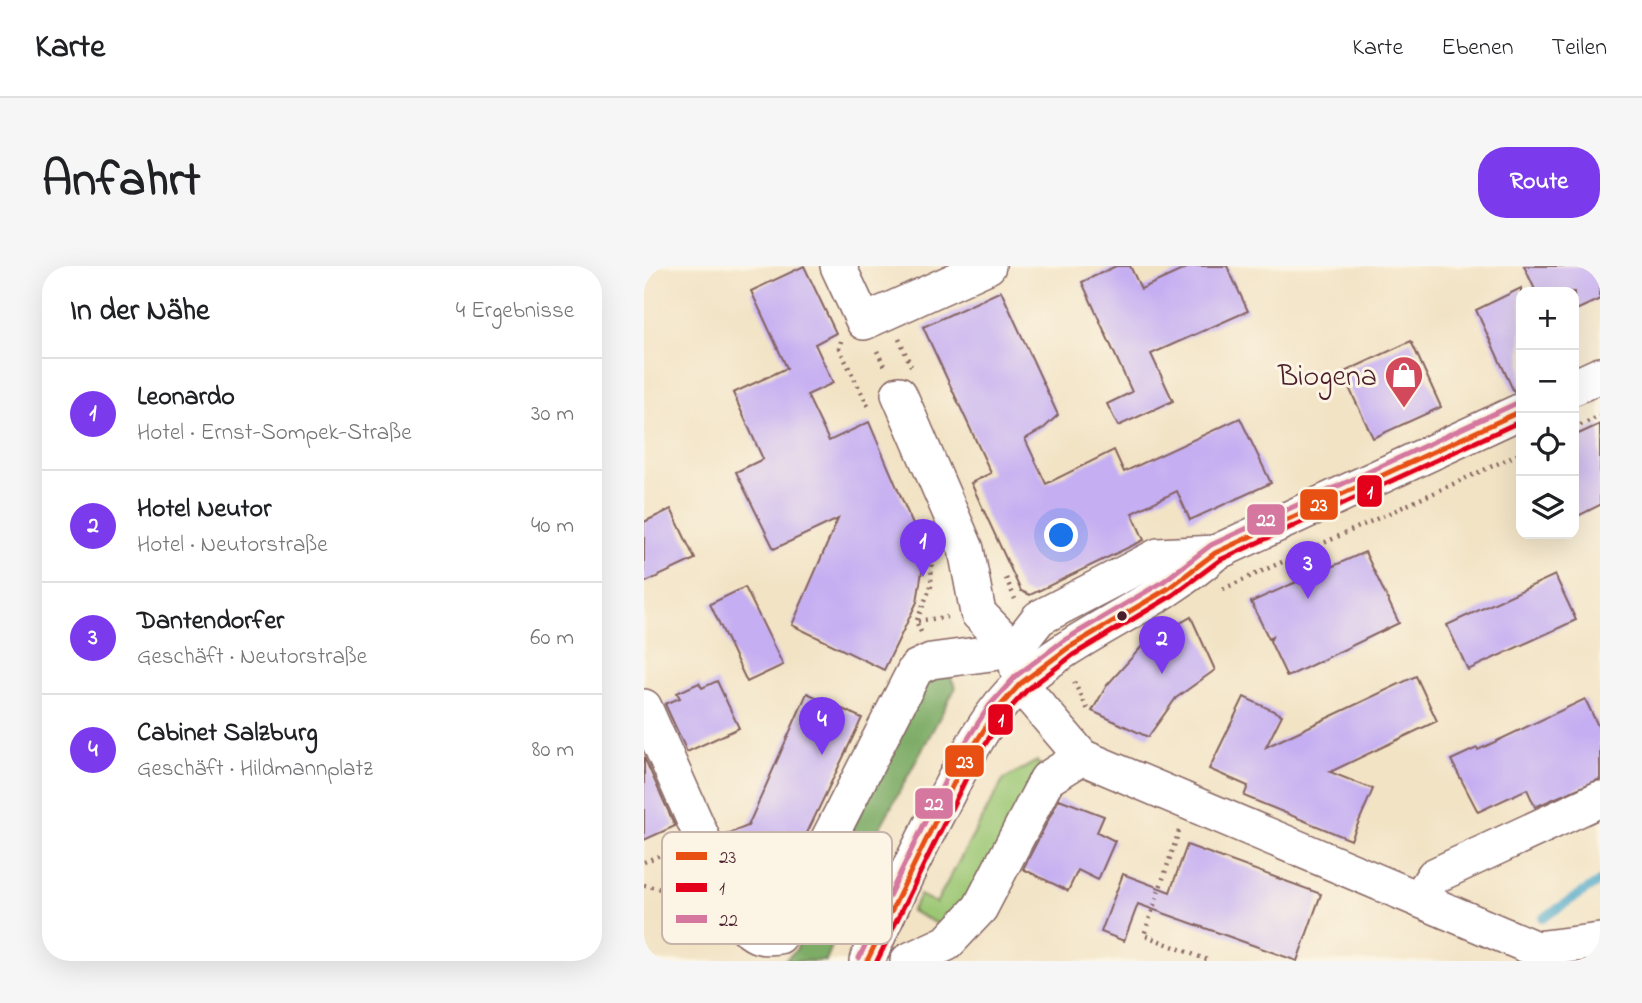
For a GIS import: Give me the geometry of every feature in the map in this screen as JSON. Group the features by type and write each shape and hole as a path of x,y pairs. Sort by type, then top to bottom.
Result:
{"street":[{"path":"838,266 853,329 988,266"},
{"path":"1579,384 1600,374"},
{"path":"884,401 966,550 978,613 1014,650 1020,684 1082,757 1545,954 1600,942"},
{"path":"892,902 987,722 1020,684 1060,653 1185,579 1214,553 1517,413"},
{"path":"832,832 916,668 931,661 1014,650 1039,618 1158,556 1214,553"},
{"path":"644,708 699,832"},
{"path":"908,961 947,943 980,908 1047,779 1082,757"},
{"path":"1419,899 1434,876 1600,799"},
{"path":"867,961 874,944"}],"path":[{"path":"853,329 884,401"},
{"path":"853,329 839,348 884,401"},
{"path":"1579,426 1600,416"},
{"path":"1219,592 1516,455"},
{"path":"916,621 931,586 932,548"},
{"path":"1189,802 1144,935 1210,961"},
{"path":"644,885 662,889"}],"green space":[{"path":"944,667 956,687 877,832 851,832 923,678"},
{"path":"1037,761 1040,767 974,900 944,927 911,911 920,895 936,903 1004,779"},
{"path":"799,944 833,944 826,961 784,961"}],"building":[{"path":"804,266 836,333 815,344 833,383 807,395 829,441 869,422 925,553 917,602 884,670 792,625 838,519 774,549 736,472 763,459 733,393 787,368 751,291"},
{"path":"1116,266 1130,266 1141,289 1191,266 1227,266 1248,311 1151,354 1173,401 1118,426 1107,404 1132,392 1082,282"},
{"path":"1524,266 1600,266 1600,299 1579,309 1579,287 1534,287"},
{"path":"1516,290 1516,392 1514,392 1476,310"},
{"path":"1001,291 1058,415 1044,428 1025,439 1046,484 1114,450 1124,472 1240,418 1271,483 1190,520 1177,491 1132,513 1144,540 1030,595 1021,591 971,483 991,473 923,327"},
{"path":"1411,341 1441,407 1373,438 1342,373"},
{"path":"1600,424 1600,505 1579,516 1579,476 1579,434"},
{"path":"671,509 695,559 644,583 644,522"},
{"path":"1365,552 1399,623 1287,677 1270,641 1272,637 1269,639 1251,602"},
{"path":"1555,575 1576,620 1468,670 1447,625"},
{"path":"745,587 783,665 747,682 710,604"},
{"path":"1191,617 1215,670 1176,698 1148,737 1092,711 1107,685 1144,644"},
{"path":"1416,676 1437,721 1330,772 1373,789 1351,840 1244,796 1248,786 1209,769 1244,697 1282,715 1266,747"},
{"path":"717,681 739,728 687,752 665,704 680,698 677,693 699,683 702,688"},
{"path":"807,693 862,718 808,832 732,832 748,826"},
{"path":"1585,699 1600,730 1600,779 1535,807 1527,789 1478,812 1451,760"},
{"path":"644,757 675,826 644,840"},
{"path":"1059,799 1104,816 1097,832 1115,841 1098,880 1078,870 1068,891 1023,869"},
{"path":"1187,845 1321,894 1297,961 1138,904 1124,941 1101,932 1123,874 1170,892"}],"waterway":[{"path":"1543,918 1600,881"}],"transit line":[{"name":"22","path":"892,890 958,754 989,706 1016,676 1063,641 1164,581 1211,545 1516,403"},
{"name":"23","path":"892,910 966,758 996,711 1021,683 1068,648 1169,588 1215,553 1517,413"},
{"name":"1","path":"892,930 974,762 1003,716 1027,690 1073,655 1173,595 1220,560 1516,423"},
{"name":"22","path":"859,958 866,944"},
{"name":"23","path":"867,961 875,944"},
{"name":"1","path":"877,961 885,944"}],"place":[{"name":"Biogena","path":"1404,409"},
{"name":"Leonardo","path":"923,577"},
{"name":"Dantendorfer","path":"1308,599"},
{"name":"Hotel Neutor","path":"1162,674"},
{"name":"Cabinet Salzburg","path":"822,755"}]}
